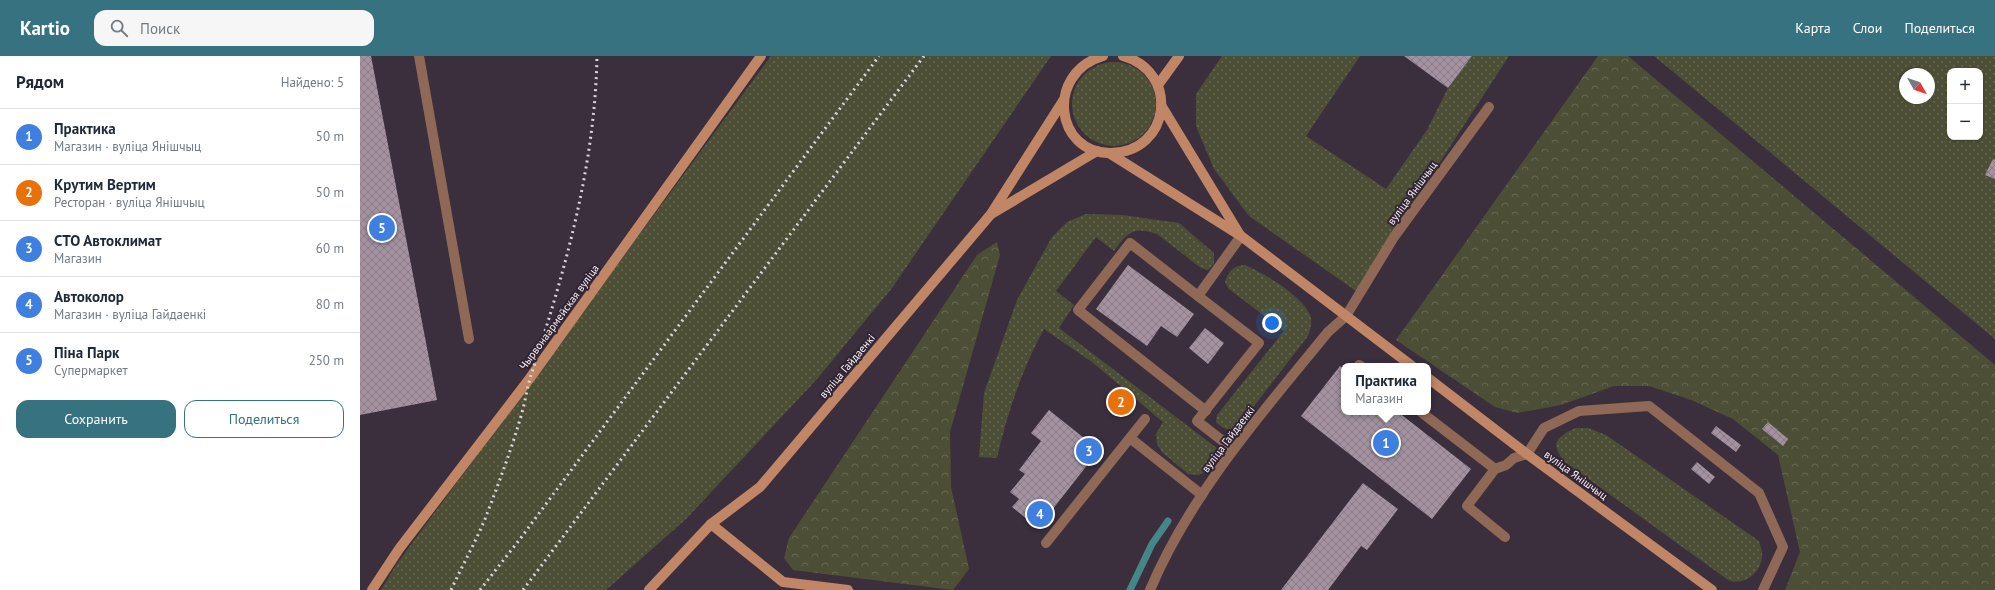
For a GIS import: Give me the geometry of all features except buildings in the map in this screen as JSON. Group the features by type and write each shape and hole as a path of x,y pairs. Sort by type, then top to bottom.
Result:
{"street":[{"name":"Чырвонаармейская вуліца","path":"372,590 399,549 530,378 761,56"},
{"path":"1091,56 1072,76 1066,88 1063,101 1069,127 1076,137 1086,145 1097,151 1109,153 1127,151 1144,142 1152,134 1158,122 1162,105"},
{"path":"1081,66 1093,59 1103,56"},
{"path":"1123,56 1143,65 1152,74 1158,85 1162,105 1241,236"},
{"path":"1158,85 1180,56"},
{"name":"вуліца Гайдаенкі","path":"649,590 711,524 760,487 991,214 1063,101"},
{"name":"вуліца Гайдаенкі","path":"991,214 1097,151"},
{"path":"1109,153 1241,236 1408,363"},
{"name":"вуліца Янішчыц","path":"1431,380 1527,454 1712,590"},
{"path":"711,524 783,582 848,590"}],"lane":[{"path":"419,56 469,339"},
{"name":"вуліца Янішчыц","path":"1346,316 1394,237 1489,107"},
{"path":"1198,296 1241,236"},
{"path":"1206,411 1078,310 1130,243 1259,343 1206,411 1197,421 1233,449"},
{"name":"вуліца Гайдаенкі","path":"1150,590 1163,559 1202,495 1233,449 1328,332 1346,316"},
{"path":"1505,537 1467,506 1495,469 1506,465 1514,458 1527,454 1544,428 1579,411 1650,406 1759,492 1783,547 1763,590"},
{"path":"1425,415 1495,469"},
{"path":"1046,543 1145,419"},
{"path":"1130,438 1202,495"}],"green space":[{"path":"771,56 1051,56 892,288 817,379 686,519 606,590 381,590 396,565"},
{"path":"1222,56 1360,56 1306,136 1386,189 1427,130 1448,88 1472,56 1509,56 1356,291 1249,216 1214,169 1196,126 1196,94"},
{"path":"1598,56 1628,56 1995,365 1995,590 1785,590 1800,552 1778,455 1733,419 1691,400 1649,386 1614,386 1561,405 1517,413 1495,407 1396,340"},
{"path":"1654,56 1995,56 1995,339"},
{"path":"1114,62 1130,65 1144,74 1153,88 1156,104 1153,120 1144,134 1130,143 1114,146 1098,143 1084,134 1075,120 1072,104 1075,88 1084,74 1098,65"},
{"path":"1086,214 1122,215 1179,223 1214,253 1214,264 1208,270 1201,268 1157,234 1142,231 1132,232 1123,239 1114,251 1096,237 1056,291 1074,305 1059,328 1222,452 1207,471 1199,475 1188,474 1162,452 1157,444 1156,434 1163,422 1092,362 1044,329 1036,344 1016,392 1005,425 997,458 979,457 984,393 1017,300 1052,237 1067,222"},
{"path":"997,242 1000,255 950,432 951,487 969,569 953,590 793,570 784,558 789,538 977,255"},
{"path":"1245,265 1271,279 1297,299 1309,313 1311,324 1308,336 1237,428 1228,429 1223,428 1216,422 1217,415 1284,331 1229,289 1225,282 1228,274 1237,266"},
{"path":"1575,428 1588,428 1606,435 1759,541 1762,557 1761,563 1755,573 1745,580 1728,580 1565,462 1557,450 1557,442 1559,438"}],"waterway":[{"path":"1130,590 1152,544 1168,521"}],"railway":[{"path":"451,590 485,519 509,455 566,257 576,218 591,138 597,56"},
{"path":"480,590 520,539 879,56"},
{"path":"523,590 924,56"}],"place":[{"name":"Піна Парк","path":"382,228"},
{"name":"Крутим Вертим","path":"1121,402"},
{"name":"Практика","path":"1386,443"},
{"name":"СТО Автоклимат","path":"1089,451"},
{"name":"Автоколор","path":"1040,514"}]}
